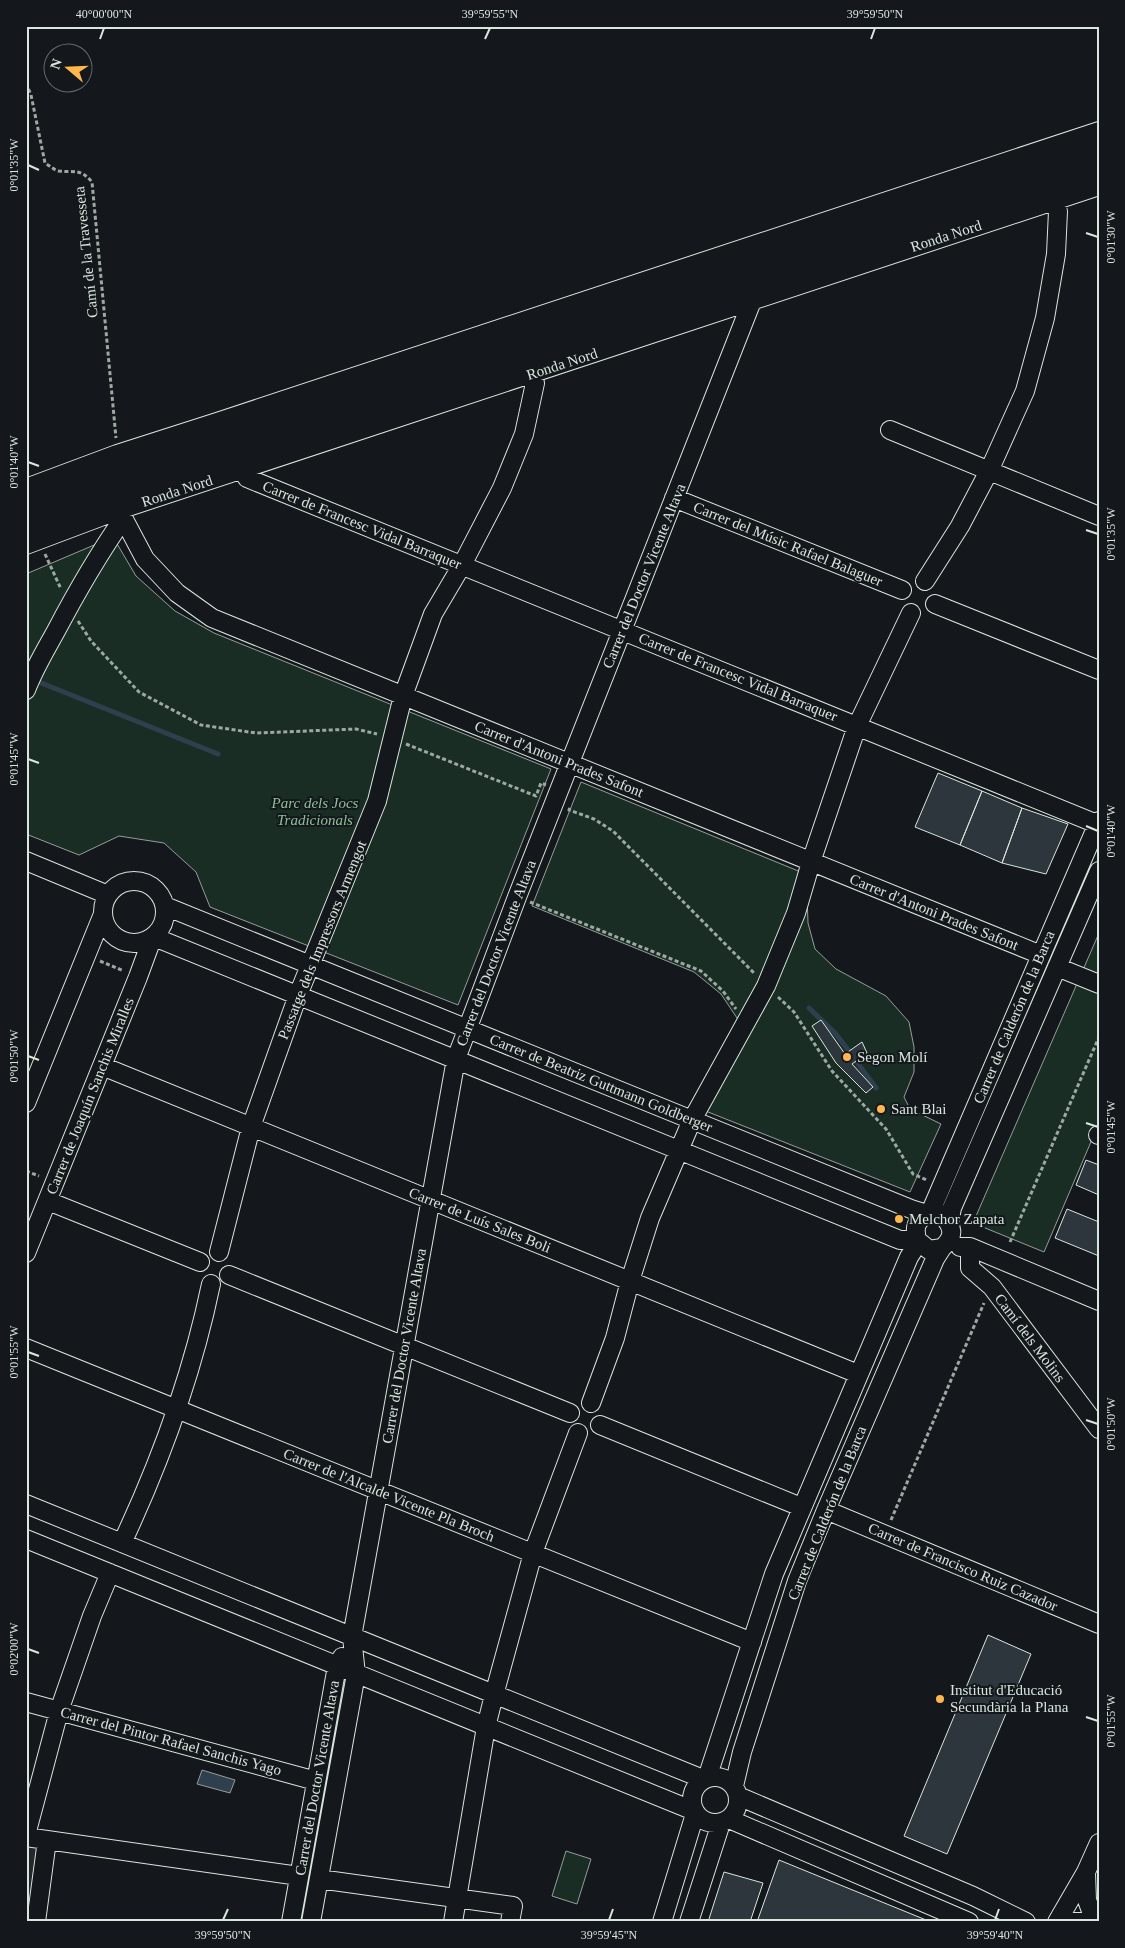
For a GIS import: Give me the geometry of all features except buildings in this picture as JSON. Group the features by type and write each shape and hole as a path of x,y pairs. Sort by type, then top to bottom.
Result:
{"main road":[{"path":"26,505 121,469 1099,147"},
{"name":"Ronda Nord","path":"26,527 209,462 1099,169"}],"street":[{"path":"26,488 117,454 1099,131"},
{"name":"Ronda Nord","path":"26,545 121,515 243,470 1099,186"},
{"path":"926,581 960,526 989,471 1026,391 1045,318 1056,254 1058,211"},
{"name":"Carrer del Doctor Vicente Altava","path":"311,1922 356,1674 352,1637 456,1059 466,1028 752,301"},
{"name":"Passatge dels Impressors Armengot","path":"219,1252 251,1127 309,964 377,801 402,696 433,614 462,565 502,488 520,443 535,384"},
{"path":"890,430 1099,516"},
{"name":"Carrer de Francesc Vidal Barraquer","path":"243,470 247,478 1098,822"},
{"name":"Carrer del Músic Rafael Balaguer","path":"674,498 902,590"},
{"path":"29,682 69,606 121,515"},
{"name":"Carrer d'Antoni Prades Safont","path":"121,515 145,559 177,593 212,618 1041,955"},
{"path":"913,580 926,581 934,590 935,604 924,614 911,613 902,604 902,590 913,580"},
{"path":"935,604 1099,670"},
{"path":"591,1403 615,1338 650,1218 692,1120 766,986 796,913 811,862 857,726 911,613"},
{"name":"Carrer de Calderón de la Barca","path":"928,1213 1098,822"},
{"path":"26,861 108,895"},
{"name":"Carrer de Calderón de la Barca","path":"950,1225 952,1208 1099,871"},
{"path":"26,1103 103,914 104,904 108,895 122,883 140,882 156,890 165,906 164,923 153,938"},
{"name":"Carrer de Beatriz Guttmann Goldberger","path":"165,906 911,1209 928,1213"},
{"path":"103,914 111,935 131,944 153,938 298,995 900,1240 917,1242 929,1250 943,1247 970,1247 1099,1301"},
{"name":"Carrer de Joaquín Sanchis Miralles","path":"26,1253 153,938"},
{"path":"1057,966 1099,984"},
{"name":"Carrer de Luís Sales Boli","path":"102,1066 858,1374"},
{"path":"48,1201 200,1262"},
{"path":"917,1242 914,1230 918,1220 928,1213 941,1214 970,1247"},
{"path":"943,1247 950,1238 950,1225"},
{"name":"Carrer de Calderón de la Barca","path":"705,1778 774,1574 858,1374 917,1242"},
{"name":"Carrer de Calderón de la Barca","path":"736,1791 742,1752 797,1581 935,1259 943,1247"},
{"name":"Camí dels Molins","path":"970,1247 970,1268 992,1286 1099,1429"},
{"path":"219,1252 229,1261 229,1275 222,1283 211,1284 200,1276 200,1262 207,1254 219,1252"},
{"path":"229,1275 570,1413"},
{"path":"122,1543 146,1491 178,1409 200,1338 211,1284"},
{"name":"Carrer de l'Alcalde Vicente Pla Broch","path":"26,1348 752,1642"},
{"path":"591,1403 600,1411 600,1425 590,1434 578,1434 569,1423 570,1413 578,1404 591,1403"},
{"path":"600,1425 801,1507"},
{"path":"453,1922 486,1727 494,1695 533,1553 578,1434"},
{"path":"26,1504 494,1695 705,1778 722,1777 736,1791 973,1896 1026,1922"},
{"name":"Carrer de Francisco Ruiz Cazador","path":"826,1510 1099,1624"},
{"path":"26,1539 694,1813 707,1823 725,1821 969,1922"},
{"path":"110,1573 92,1616 59,1711 26,1836 299,1876"},
{"name":"Carrer del Doctor Vicente Altava","path":"291,1922 337,1666 352,1637"},
{"name":"Carrer del Pintor Rafael Sanchis Yago","path":"26,1702 316,1781"},
{"path":"662,1922 694,1813 692,1793 705,1778"},
{"path":"689,1922 725,1821 737,1809 736,1791"},
{"path":"36,1922 47,1840"},
{"path":"1058,1922 1086,1872 1099,1842"},
{"path":"1086,1872 1087,1900 1095,1922"},
{"path":"319,1879 512,1906 510,1922"},
{"path":"1069,1922 1081,1922"}],"path":[{"name":"Camí de la Travesseta","path":"26,83 31,95 45,164 57,171 76,171 85,174 92,182 117,454"},
{"path":"43,550 69,606 91,641 139,692 201,725 256,733 356,729 392,738 536,796 541,783 559,790"},
{"path":"527,911 530,902 702,971 722,991 746,1022"},
{"path":"86,956 138,977"},
{"path":"1010,1242 1099,1037"},
{"path":"885,1534 992,1286"}],"green space":[{"name":"Parc dels Jocs Tradicionals","path":"113,537 136,576 175,611 214,633 551,769 458,1005 210,907 196,872 164,843 119,836 79,855 26,834 26,574"},
{"path":"581,782 813,877 807,895 808,923 815,949 836,969 886,996 909,1022 914,1047 914,1072 904,1097 910,1109 941,1124 910,1192 693,1106 739,1021 721,994 694,972 532,906"},
{"path":"1099,933 1099,1123 1044,1252 973,1223"},
{"path":"566,1851 591,1859 577,1904 552,1896"}],"shaded area":[{"path":"26,1843 53,1847 43,1922 26,1922"}],"water":[{"path":"202,1770 235,1780 230,1793 197,1784"}],"waterway":[{"path":"34,680 218,754"},
{"path":"809,1008 835,1033 849,1051"},
{"path":"856,1061 876,1088"}],"place":[{"name":"Segon Molí","path":"847,1057"},
{"name":"Sant Blai","path":"881,1109"},
{"name":"Melchor Zapata","path":"899,1219"},
{"name":"Institut d'Educació Secundària la Plana","path":"940,1699"}]}
